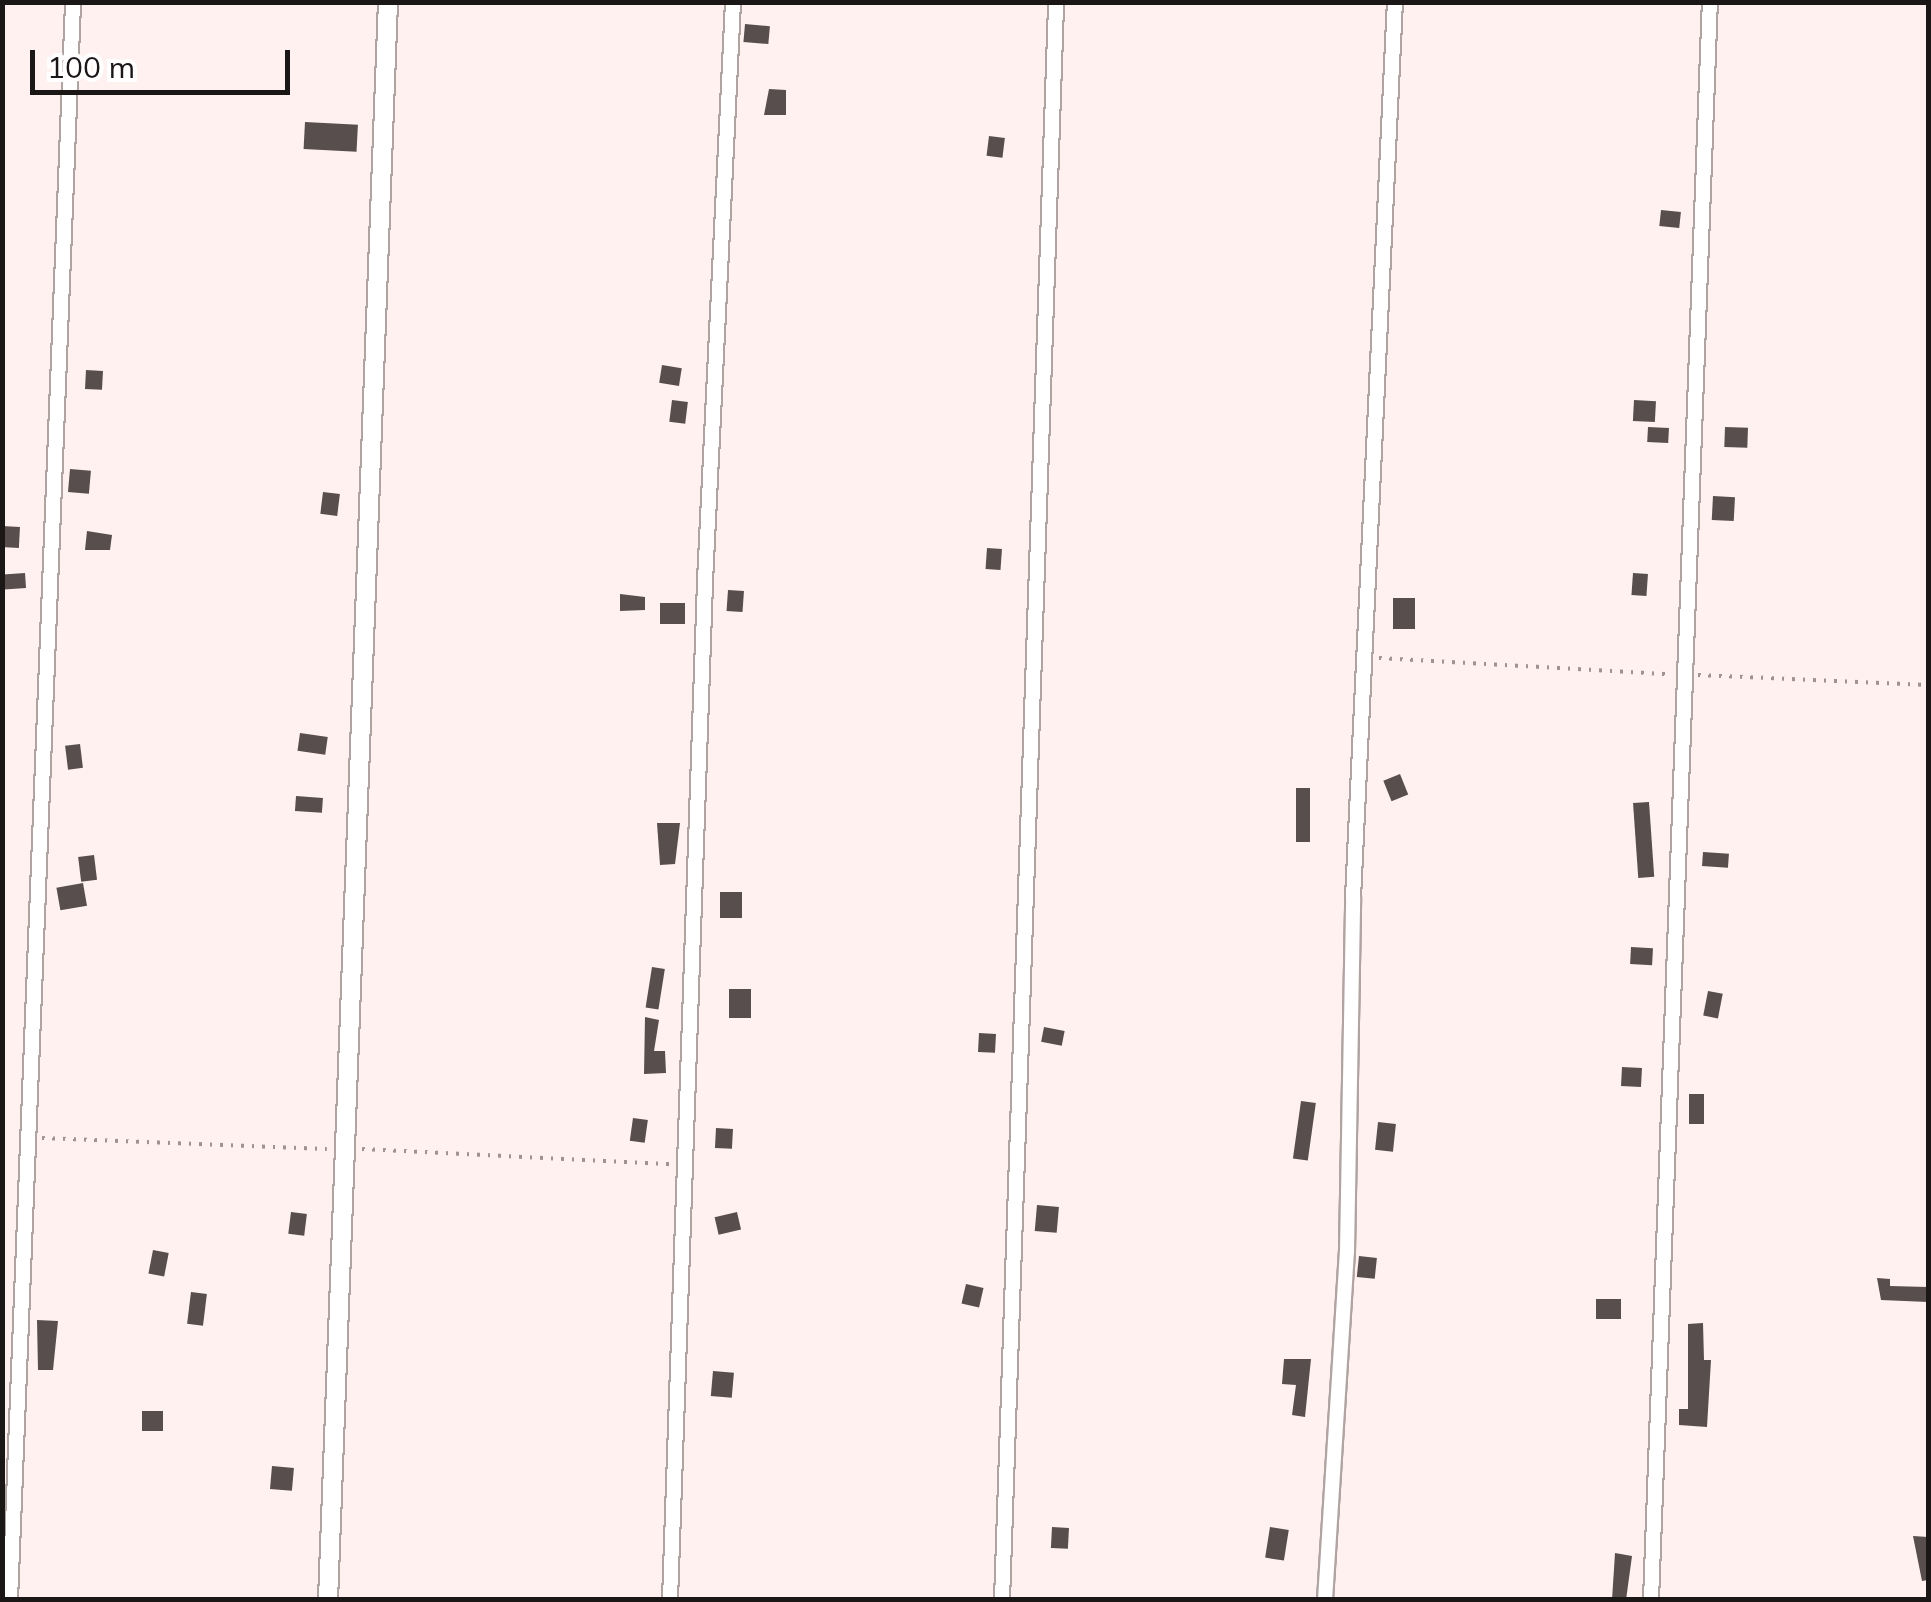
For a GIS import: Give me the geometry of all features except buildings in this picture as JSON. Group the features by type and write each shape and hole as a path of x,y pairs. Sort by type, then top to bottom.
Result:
{"street":[{"path":"10,1600 73,2"},
{"path":"328,1600 388,2"},
{"path":"670,1600 704,580 733,2"},
{"path":"1002,1600 1056,2"},
{"path":"1325,1600 1346,1252 1364,657 1395,2"},
{"path":"1651,1600 1710,2"}],"path":[{"path":"1364,657 1928,685"}]}
